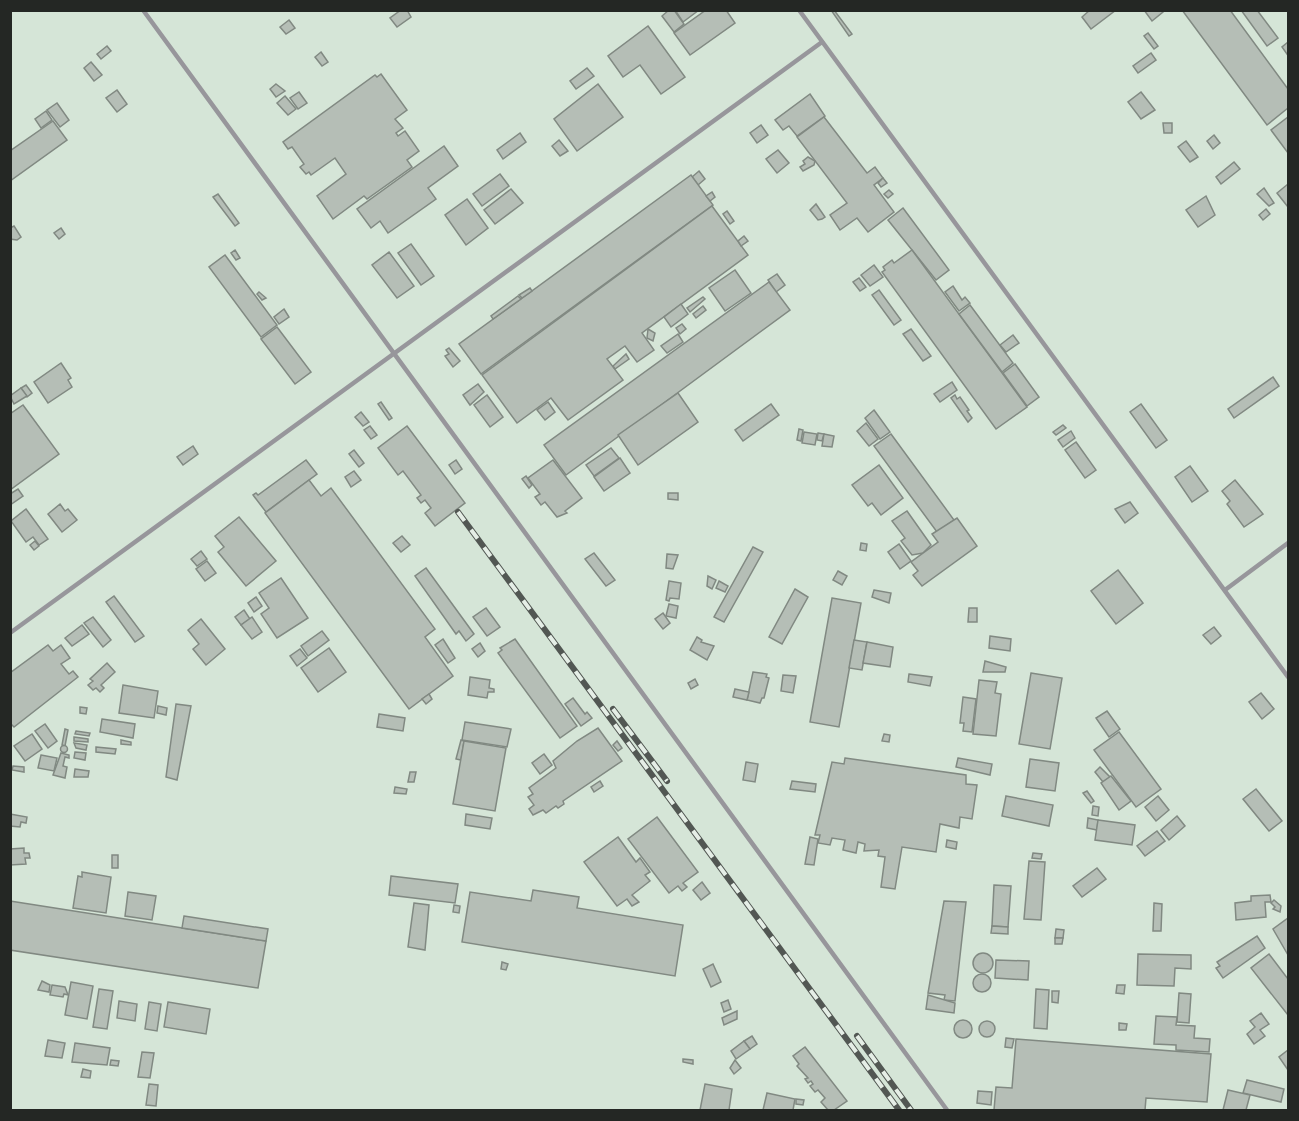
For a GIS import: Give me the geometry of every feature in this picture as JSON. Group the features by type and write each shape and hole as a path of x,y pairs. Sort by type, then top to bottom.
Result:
{"lane":[{"path":"143,10 947,1110"},
{"path":"799,10 1288,676"},
{"path":"10,633 822,42"},
{"path":"1225,590 1288,543"}],"shaded area":[{"path":"11,11 1288,11 1288,1110 11,1110"}],"building":[{"path":"401,10 407,10 411,17 397,27 390,18"},
{"path":"669,10 674,10 684,24 674,32 662,16"},
{"path":"675,10 699,10 683,22"},
{"path":"706,10 726,10 735,23 690,55 674,33"},
{"path":"831,10 834,10 852,34 849,36"},
{"path":"1090,10 1116,10 1091,29 1082,17"},
{"path":"1144,10 1162,10 1163,12 1152,21"},
{"path":"1182,10 1230,10 1288,89 1288,108 1267,125"},
{"path":"1241,10 1257,10 1278,38 1267,46"},
{"path":"289,20 295,28 286,34 280,27"},
{"path":"648,26 685,77 661,94 640,65 623,77 608,56"},
{"path":"1148,33 1158,46 1154,49 1144,36"},
{"path":"1288,42 1288,53 1287,54 1282,47"},
{"path":"107,46 111,51 101,59 97,54"},
{"path":"321,52 328,62 322,66 315,57"},
{"path":"1151,53 1156,60 1138,73 1133,66"},
{"path":"91,62 102,75 94,81 84,68"},
{"path":"587,68 594,76 576,89 570,81"},
{"path":"381,74 407,110 395,119 403,128 396,133 398,136 405,131 419,151 407,160 412,167 367,199 364,196 333,219 317,196 346,174 335,158 311,175 309,172 306,174 300,167 304,164 292,147 288,149 283,142 375,75 377,77"},
{"path":"276,84 285,91 276,97 270,89"},
{"path":"598,84 623,117 577,151 554,119"},
{"path":"117,90 127,104 117,112 106,98"},
{"path":"299,92 307,103 298,109 290,98"},
{"path":"1141,92 1155,110 1141,119 1128,102"},
{"path":"810,94 825,116 797,136 789,126 783,130 775,120"},
{"path":"285,96 296,109 288,115 277,103"},
{"path":"57,103 69,120 60,127 47,110"},
{"path":"46,111 52,120 41,128 35,119"},
{"path":"824,117 867,173 875,167 883,178 874,185 894,212 868,232 857,218 840,230 830,215 847,203 797,137"},
{"path":"1288,117 1288,153 1271,130"},
{"path":"53,121 67,140 10,181 10,151"},
{"path":"1163,123 1172,123 1172,133 1164,133"},
{"path":"761,125 768,135 757,143 750,133"},
{"path":"520,133 526,142 503,159 497,150"},
{"path":"1214,135 1220,143 1213,149 1207,141"},
{"path":"559,140 568,151 560,156 552,146"},
{"path":"1186,141 1198,157 1190,162 1178,147"},
{"path":"444,146 458,166 428,188 436,199 388,233 380,221 371,228 357,209"},
{"path":"778,150 789,163 777,173 766,159"},
{"path":"808,157 815,161 814,165 803,171 800,167 805,164 803,161"},
{"path":"1234,162 1240,169 1221,184 1216,177"},
{"path":"699,171 705,179 698,185 692,177"},
{"path":"500,174 509,186 482,206 473,194"},
{"path":"691,175 713,205 481,374 459,344"},
{"path":"883,178 887,183 881,187 878,183"},
{"path":"1288,184 1288,207 1277,193"},
{"path":"1264,188 1274,203 1269,206 1257,194"},
{"path":"511,189 523,203 495,224 484,210"},
{"path":"889,190 893,194 888,198 884,194"},
{"path":"712,192 715,197 710,201 706,196"},
{"path":"218,194 239,223 235,226 213,197"},
{"path":"1206,196 1215,215 1198,227 1186,210"},
{"path":"467,199 488,228 466,245 445,215"},
{"path":"816,204 825,217 822,219 818,220 810,210"},
{"path":"712,206 748,255 642,333 654,350 637,362 625,346 607,359 623,380 568,420 551,398 517,423 482,375"},
{"path":"903,208 949,270 936,280 888,220"},
{"path":"1266,209 1270,214 1263,220 1259,215"},
{"path":"727,211 734,221 730,224 723,214"},
{"path":"14,226 21,237 17,240 10,239 10,228"},
{"path":"61,228 65,234 59,239 54,233"},
{"path":"744,236 748,241 741,246 738,241"},
{"path":"411,244 434,276 421,285 398,253"},
{"path":"235,250 240,258 236,260 231,253"},
{"path":"912,250 1027,407 996,429 882,272 885,270 883,267 892,260 894,263"},
{"path":"389,252 414,286 397,298 372,265"},
{"path":"225,255 277,325 261,337 209,267"},
{"path":"874,265 883,277 870,286 861,275"},
{"path":"735,270 751,293 725,311 709,288"},
{"path":"777,274 785,285 776,292 768,280"},
{"path":"859,278 866,287 860,291 853,282"},
{"path":"769,282 790,310 566,475 544,445"},
{"path":"953,286 962,300 965,297 970,303 959,311 945,292"},
{"path":"530,288 532,291 522,298 519,295"},
{"path":"879,290 901,320 894,325 872,295"},
{"path":"259,292 266,298 262,300 257,294"},
{"path":"518,296 521,299 493,319 491,316"},
{"path":"703,297 705,299 690,312 687,308"},
{"path":"681,304 688,314 671,327 664,317"},
{"path":"970,305 1013,363 1002,372 959,314"},
{"path":"703,306 706,310 696,318 693,314"},
{"path":"284,309 289,317 279,324 274,317"},
{"path":"682,324 686,329 680,334 676,328"},
{"path":"277,327 311,372 295,384 261,339"},
{"path":"648,329 655,333 653,341 647,338"},
{"path":"911,329 931,356 923,361 903,334"},
{"path":"678,334 683,342 667,353 661,346"},
{"path":"1013,335 1019,343 1006,352 1000,345"},
{"path":"449,348 460,361 453,367 445,356 449,354 446,350"},
{"path":"626,354 629,359 615,369 613,366"},
{"path":"61,363 71,378 68,380 72,387 48,403 34,382"},
{"path":"1015,364 1039,397 1027,406 1003,373"},
{"path":"1273,377 1279,386 1234,418 1228,409"},
{"path":"952,382 957,390 940,402 934,394"},
{"path":"478,384 484,392 470,405 463,395"},
{"path":"26,385 32,393 27,397 21,388"},
{"path":"21,388 27,396 14,404 10,396"},
{"path":"678,393 698,422 638,465 618,435"},
{"path":"487,395 503,417 490,427 474,405"},
{"path":"955,395 957,399 960,397 969,410 967,411 972,418 968,422 951,398"},
{"path":"381,402 392,418 389,420 378,404"},
{"path":"548,402 555,412 545,420 537,410"},
{"path":"771,404 779,415 743,441 735,430"},
{"path":"1141,404 1167,440 1156,448 1130,412"},
{"path":"23,405 59,454 10,490 10,414"},
{"path":"874,410 890,432 880,439 865,418"},
{"path":"361,412 369,422 363,426 355,417"},
{"path":"866,423 878,439 869,446 857,431"},
{"path":"1063,425 1066,428 1056,435 1053,432"},
{"path":"370,426 377,435 371,439 364,430"},
{"path":"407,426 465,503 435,526 425,513 431,508 425,500 421,503 417,498 421,495 403,471 398,475 378,448"},
{"path":"799,429 803,430 801,441 797,440"},
{"path":"1071,431 1075,438 1063,447 1058,440"},
{"path":"804,432 817,434 815,445 802,443"},
{"path":"818,433 824,434 822,441 817,440"},
{"path":"824,434 834,436 832,447 822,446"},
{"path":"891,434 954,520 937,532 874,446"},
{"path":"1076,442 1096,470 1085,478 1065,450"},
{"path":"193,446 198,454 183,465 177,457"},
{"path":"611,448 619,458 594,476 586,465"},
{"path":"354,450 364,463 359,467 349,454"},
{"path":"620,458 630,473 604,491 594,477"},
{"path":"306,460 317,474 266,512 253,495 256,493 258,495"},
{"path":"456,460 462,469 455,474 449,465"},
{"path":"553,460 582,498 565,511 567,513 557,517 545,502 541,505 535,497 540,494 528,478"},
{"path":"879,465 903,498 881,515 872,503 868,506 852,485"},
{"path":"1190,466 1208,491 1192,502 1175,477"},
{"path":"354,471 361,480 351,487 345,477"},
{"path":"526,476 532,485 529,488 522,479"},
{"path":"309,480 321,496 331,488 435,629 425,637 453,676 409,709 265,513"},
{"path":"1235,480 1263,514 1244,527 1227,504 1230,501 1222,491"},
{"path":"18,489 23,496 10,505 10,494"},
{"path":"668,493 678,493 678,500 668,499"},
{"path":"1130,502 1138,513 1125,523 1115,509"},
{"path":"60,504 65,511 68,509 77,520 62,532 48,514"},
{"path":"26,509 48,539 39,545 33,537 26,542 11,521"},
{"path":"907,511 931,545 923,553 912,555 901,541 905,538 892,521"},
{"path":"239,517 276,561 246,586 218,552 224,547 215,536"},
{"path":"957,518 977,546 922,586 913,575 918,571 911,562 938,542 932,534"},
{"path":"402,536 410,545 401,552 393,543"},
{"path":"35,541 39,546 34,550 30,545"},
{"path":"861,543 867,544 866,551 860,550"},
{"path":"899,544 911,561 900,569 888,552"},
{"path":"753,547 763,552 724,622 714,617"},
{"path":"201,551 207,559 197,566 191,559"},
{"path":"594,553 615,580 606,586 585,559"},
{"path":"667,554 678,555 673,569 666,568"},
{"path":"207,561 216,573 205,581 196,569"},
{"path":"426,568 474,634 466,641 459,631 456,634 415,576"},
{"path":"1118,570 1143,603 1116,624 1091,591"},
{"path":"838,571 847,576 842,585 833,580"},
{"path":"708,576 716,580 712,589 707,586"},
{"path":"281,578 308,618 277,638 261,614 269,608 259,593"},
{"path":"669,581 681,583 679,599 666,600"},
{"path":"719,581 728,586 725,592 716,588"},
{"path":"795,589 808,597 782,644 769,637"},
{"path":"874,590 891,593 889,603 872,597"},
{"path":"114,596 144,636 135,642 106,602"},
{"path":"256,597 262,606 254,612 248,603"},
{"path":"832,598 861,603 839,727 810,722"},
{"path":"669,604 678,606 676,618 666,616"},
{"path":"486,608 500,627 487,636 473,617"},
{"path":"969,608 977,608 977,622 968,622"},
{"path":"244,610 250,619 241,625 235,617"},
{"path":"663,613 670,623 663,629 655,619"},
{"path":"93,617 111,640 103,647 84,623"},
{"path":"252,617 262,632 252,639 241,625"},
{"path":"201,619 225,649 206,665 193,649 199,644 188,630"},
{"path":"82,625 89,634 72,646 65,638"},
{"path":"1214,627 1221,636 1211,644 1203,635"},
{"path":"322,631 329,640 308,656 301,646"},
{"path":"990,636 1011,639 1010,651 989,648"},
{"path":"697,637 702,640 701,642 714,646 707,660 690,650"},
{"path":"443,639 455,658 448,663 435,645"},
{"path":"515,639 577,726 560,738 498,653 502,650 500,648"},
{"path":"854,640 867,642 862,670 849,668"},
{"path":"867,642 893,647 890,667 863,663"},
{"path":"480,643 485,651 478,657 472,649"},
{"path":"48,645 53,651 61,645 70,658 61,664 69,674 73,671 78,677 14,727 10,723 10,673"},
{"path":"329,648 346,672 318,692 301,668"},
{"path":"300,649 307,658 297,666 290,656"},
{"path":"985,661 1006,667 1005,672 983,672"},
{"path":"107,663 115,672 101,685 104,688 100,692 96,688 93,690 88,685 93,681 90,679"},
{"path":"753,672 767,674 766,677 769,678 764,698 760,703 747,700"},
{"path":"1031,673 1062,678 1050,749 1019,744"},
{"path":"909,674 932,677 930,686 908,682"},
{"path":"783,675 796,676 793,693 781,691"},
{"path":"470,677 490,680 489,688 494,689 494,692 488,692 487,698 468,695"},
{"path":"695,679 698,685 691,689 688,683"},
{"path":"979,680 997,682 995,693 1001,694 996,736 973,734"},
{"path":"123,685 158,691 154,718 119,713"},
{"path":"735,689 749,692 747,700 733,697"},
{"path":"1261,693 1274,709 1262,719 1249,702"},
{"path":"429,694 432,699 426,704 422,699"},
{"path":"963,697 976,699 972,732 963,731 964,723 960,723"},
{"path":"573,698 585,714 587,712 592,718 581,726 565,704"},
{"path":"176,704 191,706 177,780 166,777"},
{"path":"158,706 167,708 166,715 157,713"},
{"path":"80,707 87,708 86,714 80,713"},
{"path":"1107,711 1120,729 1109,737 1096,718"},
{"path":"379,714 405,718 403,731 377,727"},
{"path":"102,719 135,724 133,738 100,732"},
{"path":"465,722 511,729 507,747 462,740"},
{"path":"45,724 57,741 48,748 35,731"},
{"path":"598,728 622,761 563,801 564,804 558,808 556,806 546,813 543,810 533,815 529,809 534,805 528,797 533,794 529,788 556,768 553,761 577,741"},
{"path":"65,729 68,730 65,746 62,745"},
{"path":"76,731 90,733 89,736 75,734"},
{"path":"1119,732 1161,789 1136,807 1094,750"},
{"path":"32,734 42,749 25,761 14,746"},
{"path":"884,734 890,735 889,742 882,741"},
{"path":"74,737 88,739 88,742 74,741"},
{"path":"121,740 131,742 131,745 121,744"},
{"path":"461,740 464,741 461,760 456,759"},
{"path":"464,741 506,748 495,811 453,804"},
{"path":"617,741 622,748 618,751 613,745"},
{"path":"74,743 87,745 86,750 76,748"},
{"path":"64,745 68,749 64,753 60,749"},
{"path":"96,747 116,749 115,754 96,752"},
{"path":"75,752 86,753 85,760 74,758"},
{"path":"61,753 69,755 69,758 65,757 63,766 67,767 65,778 53,775"},
{"path":"544,754 552,765 540,774 532,763"},
{"path":"41,755 57,758 54,771 38,768"},
{"path":"845,758 966,775 966,784 977,785 972,819 960,817 959,828 940,824 936,852 902,847 895,889 881,887 885,857 878,856 879,850 864,851 865,844 858,842 856,853 843,850 845,840 832,838 830,845 818,843 820,835 815,835 832,762 844,764"},
{"path":"958,758 992,764 990,775 956,767"},
{"path":"1030,759 1059,763 1055,791 1026,787"},
{"path":"746,762 758,764 755,782 743,780"},
{"path":"13,766 24,767 24,772 12,770"},
{"path":"1100,767 1110,777 1103,782 1095,772"},
{"path":"75,769 89,771 88,777 74,777"},
{"path":"410,772 416,772 414,782 408,782"},
{"path":"1111,776 1131,801 1119,810 1101,783"},
{"path":"600,781 603,786 594,792 591,787"},
{"path":"792,781 816,784 815,792 790,789"},
{"path":"395,787 407,789 406,794 394,793"},
{"path":"1256,789 1282,821 1269,831 1243,799"},
{"path":"1087,791 1094,801 1091,803 1083,793"},
{"path":"1006,796 1053,805 1049,826 1002,816"},
{"path":"1158,796 1169,810 1156,821 1145,807"},
{"path":"1093,806 1099,807 1098,816 1092,815"},
{"path":"10,814 27,817 26,823 21,822 20,827 10,826"},
{"path":"466,814 492,818 490,829 465,825"},
{"path":"1177,816 1185,826 1169,840 1161,830"},
{"path":"657,817 698,872 683,883 687,887 682,891 678,886 669,893 628,839"},
{"path":"1088,818 1098,820 1097,830 1087,828"},
{"path":"1098,820 1135,825 1132,845 1095,840"},
{"path":"1157,831 1165,841 1145,856 1137,846"},
{"path":"618,837 636,862 640,858 650,872 645,875 650,881 632,895 639,902 632,906 627,899 617,906 584,862"},
{"path":"810,837 818,839 814,865 805,864"},
{"path":"947,840 957,842 956,849 946,847"},
{"path":"24,848 24,853 29,853 30,858 25,858 26,864 10,865 10,849"},
{"path":"1033,853 1042,854 1041,859 1032,858"},
{"path":"112,855 118,855 118,868 112,868"},
{"path":"1029,861 1045,862 1041,920 1024,919"},
{"path":"1097,868 1106,879 1082,897 1073,886"},
{"path":"82,872 111,877 106,913 73,908 78,876 82,877"},
{"path":"391,876 458,884 455,903 389,895"},
{"path":"702,882 710,893 701,900 693,890"},
{"path":"994,885 1011,886 1008,927 992,926"},
{"path":"533,890 579,897 577,908 683,925 675,976 462,942 470,892 531,901"},
{"path":"128,892 156,896 152,920 125,916"},
{"path":"1270,895 1271,902 1265,902 1266,917 1236,920 1235,903 1251,901 1251,896"},
{"path":"1274,900 1281,906 1280,912 1273,909 1275,907 1271,903"},
{"path":"10,901 266,941 258,988 10,950"},
{"path":"944,901 966,902 955,1001 944,1000 945,995 928,993"},
{"path":"414,903 429,905 425,950 408,947"},
{"path":"1154,903 1162,904 1161,931 1153,931"},
{"path":"454,905 460,906 459,913 453,912"},
{"path":"184,916 268,929 266,941 182,928"},
{"path":"1288,918 1288,955 1273,929"},
{"path":"992,926 1008,927 1008,934 991,933"},
{"path":"1056,929 1064,930 1063,938 1055,938"},
{"path":"1257,936 1265,948 1223,978 1216,968 1220,966 1217,962"},
{"path":"1055,938 1063,938 1062,944 1055,944"},
{"path":"983,953 990,956 993,963 990,970 983,973 976,970 973,963 976,956"},
{"path":"1138,954 1191,955 1191,969 1175,968 1174,986 1137,985"},
{"path":"1269,954 1288,979 1288,1015 1251,968"},
{"path":"996,960 1029,961 1028,980 995,978"},
{"path":"502,962 508,964 506,970 501,969"},
{"path":"713,964 721,982 711,987 703,969"},
{"path":"982,974 988,977 991,983 988,989 982,992 976,989 973,983 976,977"},
{"path":"42,981 50,985 49,992 38,990"},
{"path":"71,982 93,986 87,1019 65,1015"},
{"path":"52,985 65,987 68,995 64,994 63,997 50,995"},
{"path":"1117,985 1125,985 1124,994 1116,993"},
{"path":"99,989 113,991 107,1029 93,1027"},
{"path":"1036,989 1049,990 1047,1029 1034,1028"},
{"path":"1052,991 1059,991 1058,1003 1052,1002"},
{"path":"1179,993 1191,994 1189,1023 1177,1022"},
{"path":"928,995 955,1003 954,1013 926,1009"},
{"path":"728,1000 731,1009 724,1012 721,1003"},
{"path":"119,1001 137,1004 135,1021 117,1018"},
{"path":"149,1002 161,1004 157,1031 145,1029"},
{"path":"168,1002 210,1009 206,1034 164,1027"},
{"path":"737,1011 737,1019 724,1025 722,1018"},
{"path":"1261,1013 1269,1024 1260,1030 1265,1036 1254,1044 1247,1034 1255,1027 1250,1021"},
{"path":"1156,1016 1177,1017 1176,1025 1195,1026 1194,1038 1210,1039 1209,1052 1176,1050 1176,1045 1154,1044"},
{"path":"963,1020 969,1023 972,1029 969,1035 963,1038 957,1035 954,1029 957,1023"},
{"path":"987,1021 993,1023 995,1029 993,1035 987,1037 981,1035 979,1029 981,1023"},
{"path":"1119,1023 1127,1024 1126,1030 1119,1030"},
{"path":"752,1036 757,1044 750,1049 744,1041"},
{"path":"1006,1038 1014,1039 1012,1048 1005,1047"},
{"path":"1016,1039 1211,1054 1207,1102 1146,1098 1145,1110 994,1110 996,1087 1012,1088"},
{"path":"48,1040 65,1043 62,1058 45,1056"},
{"path":"744,1041 750,1049 736,1059 731,1051"},
{"path":"75,1043 110,1048 107,1065 72,1062"},
{"path":"805,1047 847,1101 834,1110 828,1110 821,1102 825,1098 818,1090 815,1092 810,1086 813,1084 811,1081 808,1083 805,1079 808,1078 797,1066 799,1064 793,1056"},
{"path":"1288,1050 1288,1070 1279,1057"},
{"path":"142,1052 154,1053 150,1078 138,1077"},
{"path":"683,1059 693,1060 693,1064 683,1062"},
{"path":"111,1060 119,1061 118,1066 110,1065"},
{"path":"735,1060 741,1068 734,1074 730,1068"},
{"path":"83,1069 91,1071 90,1078 81,1077"},
{"path":"1247,1080 1284,1089 1281,1102 1243,1093"},
{"path":"149,1084 158,1085 156,1106 146,1105"},
{"path":"705,1084 732,1089 729,1110 700,1110"},
{"path":"1228,1090 1250,1095 1246,1110 1223,1110"},
{"path":"978,1091 992,1092 991,1105 977,1103"},
{"path":"767,1093 795,1099 793,1110 763,1110"},
{"path":"796,1099 804,1100 803,1105 796,1104"}],"railway":[{"path":"458,512 899,1110"},
{"path":"613,709 667,781"},
{"path":"857,1036 911,1110"}]}
